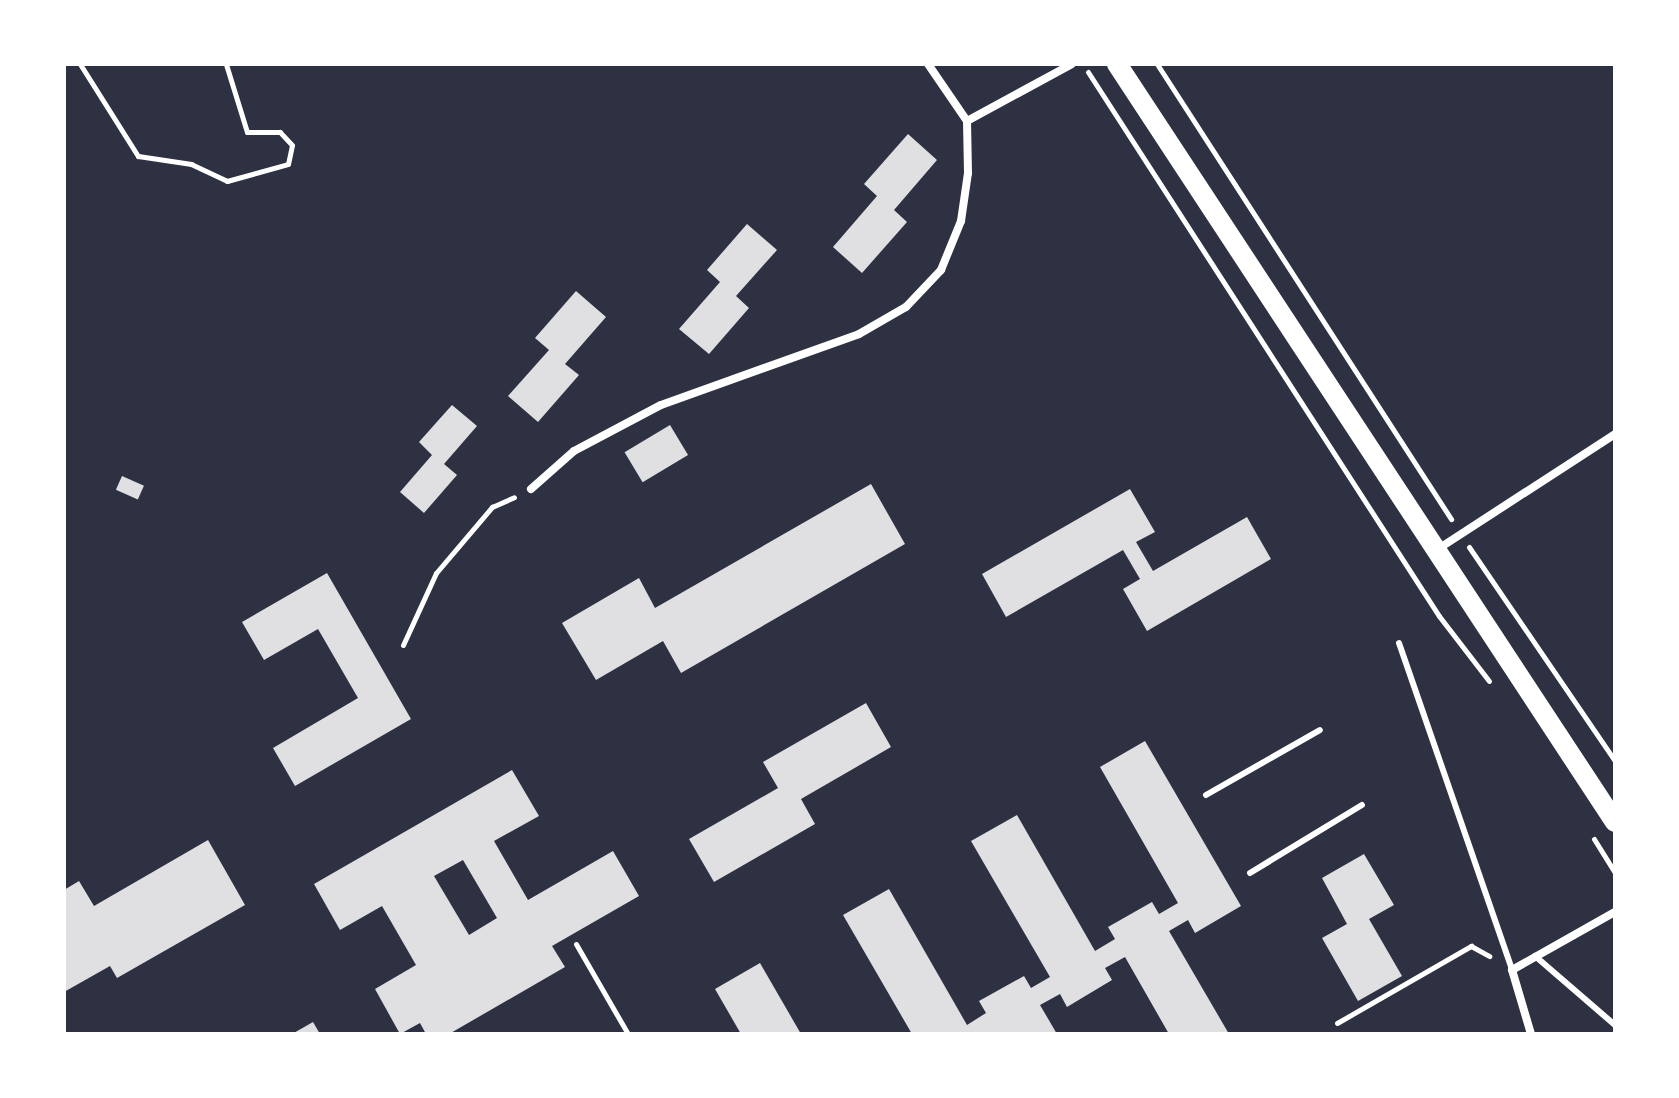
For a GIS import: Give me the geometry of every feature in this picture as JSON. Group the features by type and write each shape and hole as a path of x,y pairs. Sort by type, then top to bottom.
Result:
{"main road":[{"path":"1117,64 1615,822"}],"street":[{"path":"531,489 574,451 661,405 859,334 906,307 941,270 961,221 968,173 967,121 928,64"},
{"path":"967,121 1072,64"},
{"path":"1437,549 1615,434"},
{"path":"1531,1034 1512,970 1615,912"}],"lane":[{"path":"1399,643 1512,970"},
{"path":"1206,795 1320,730"},
{"path":"1250,873 1362,805"},
{"path":"1535,956 1615,1025"}],"path":[{"path":"80,64 138,156 191,164 227,181 288,164 292,145 280,132 247,132 226,64"},
{"path":"1083,64 1439,616 1495,690"},
{"path":"1157,64 1460,533 1615,761"},
{"path":"403,645 436,573 461,541 492,507 531,489"},
{"path":"1590,833 1615,872"},
{"path":"576,944 628,1034"},
{"path":"1337,1023 1471,946 1512,970"}],"building":[{"path":"908,134 937,160 894,210 907,222 862,273 833,247 877,196 864,184"},
{"path":"747,224 777,250 736,296 749,308 709,354 679,329 720,282 707,270"},
{"path":"576,291 606,317 565,364 579,375 538,422 508,396 549,350 535,338"},
{"path":"452,405 477,426 444,464 457,475 424,513 400,492 432,455 419,442"},
{"path":"670,425 688,455 643,482 625,452"},
{"path":"122,476 144,486 138,499 116,490"},
{"path":"871,484 905,544 681,673 663,641 596,680 562,623 639,578 655,608"},
{"path":"1130,489 1155,532 1136,542 1153,571 1247,517 1271,559 1147,631 1123,589 1140,579 1123,550 1006,617 982,574"},
{"path":"327,573 411,719 295,786 273,748 358,698 318,629 264,660 242,622"},
{"path":"866,703 891,747 801,799 815,824 714,882 689,839 778,788 763,762"},
{"path":"1145,741 1241,906 1195,933 1188,920 1169,931 1229,1034 1169,1034 1125,957 1105,968 1112,980 1067,1007 1060,994 1040,1005 1057,1034 912,1034 843,915 889,889 967,1025 986,1013 979,1001 1024,976 1031,988 1050,977 971,841 1017,815 1095,951 1115,939 1108,927 1152,902 1159,914 1178,903 1100,767"},
{"path":"512,770 539,816 494,841 528,900 613,851 639,896 552,946 565,967 449,1034 426,1034 420,1023 400,1034 375,989 416,965 382,906 340,930 314,884","holes":["463,860 497,918 469,935 434,876"]},
{"path":"208,840 245,905 117,978 110,966 64,992 64,890 79,881 94,906"},
{"path":"1364,854 1394,905 1369,919 1402,976 1358,1001 1322,938 1347,924 1322,878"},
{"path":"760,963 801,1034 741,1034 715,989"},
{"path":"313,1022 320,1034 292,1034"}]}
